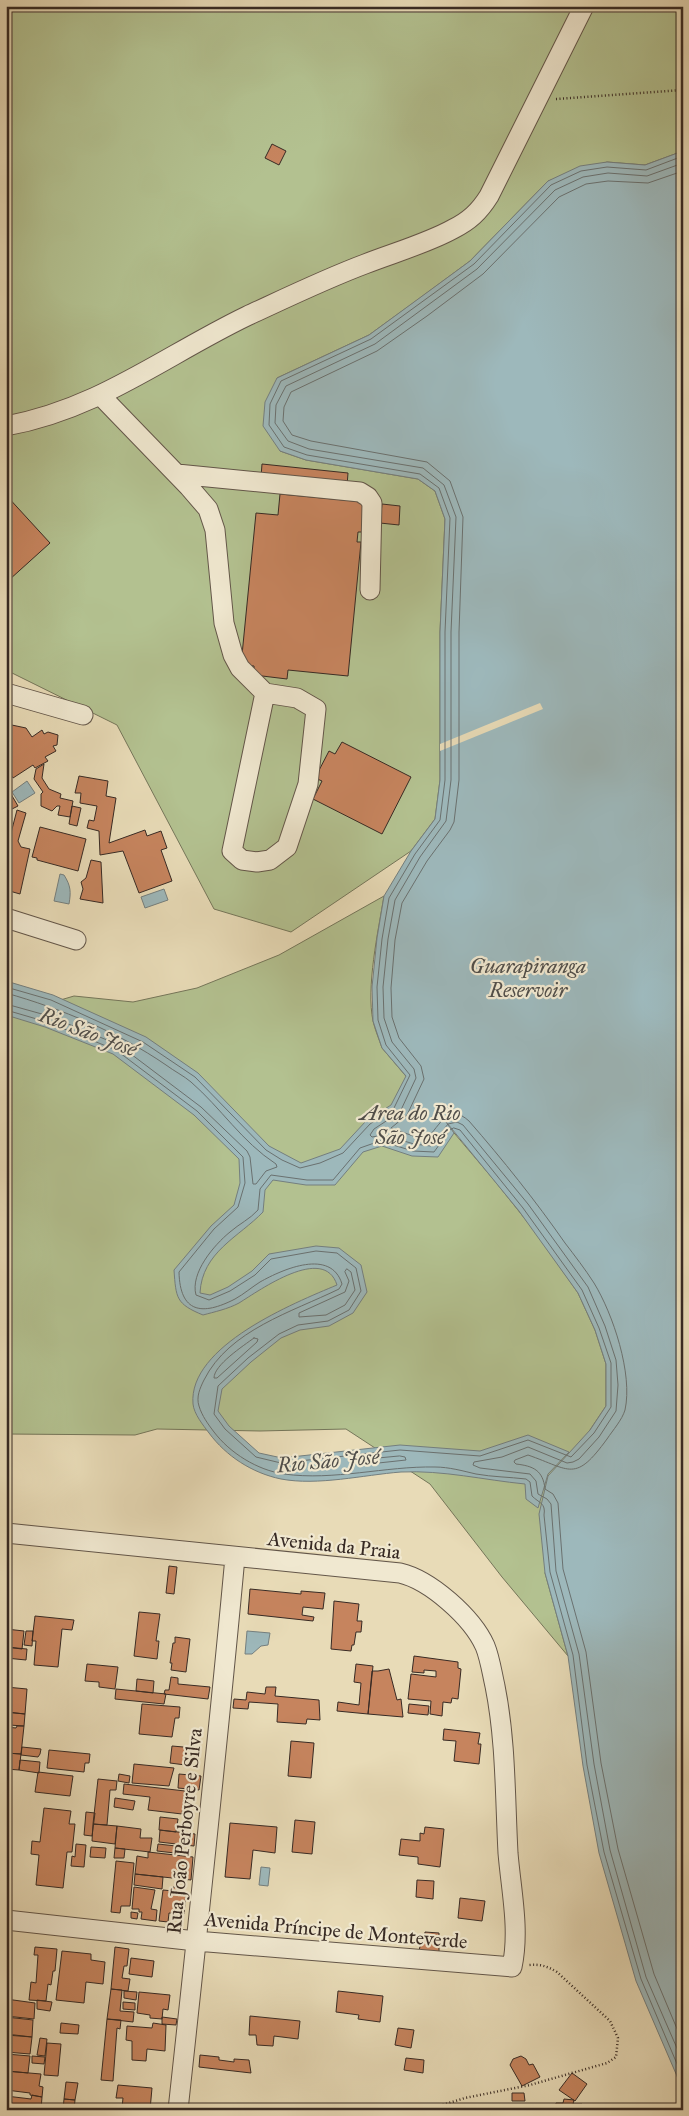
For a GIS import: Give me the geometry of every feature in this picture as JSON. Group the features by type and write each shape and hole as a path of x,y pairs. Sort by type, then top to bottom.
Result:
{"street":[{"path":"6,426 50,416 101,396 245,317 346,271 451,231 469,220 480,211 489,196 584,6"},
{"path":"101,396 208,509 215,530 224,623 240,668 265,693 297,698 316,710 308,784 287,847 270,860 257,862 242,860 232,851 265,693"},
{"path":"176,474 360,492 368,496 372,503 370,590"},
{"path":"6,693 83,715"},
{"path":"6,918 76,940"},
{"name":"Avenida da Praia","path":"6,1533 409,1575 428,1586 456,1608 472,1625 484,1645 490,1663 502,1725 514,1924 515,1950 512,1967"},
{"name":"Rua João Perboyre e Silva","path":"178,2110 206,1861 210,1798 235,1558"},
{"name":"Avenida Príncipe de Monteverde","path":"6,1920 196,1941 512,1967"}],"path":[{"path":"537,101 683,90"},
{"path":"426,2110 456,2100 530,2085 607,2063 616,2057 618,2038 610,2021 570,1983 557,1972 543,1965 512,1967"}],"green space":[{"path":"6,6 683,6 683,151 645,165 607,162 548,181 470,261 416,301 369,335 277,378 280,451 306,460 418,479 435,491 445,519 440,632 440,780 435,819 411,851 291,932 214,909 117,725 6,670"},
{"path":"384,896 371,992 373,1021 382,1048 494,1180 537,1234 578,1293 595,1330 606,1364 606,1406 590,1430 545,1573 568,1656 502,1577 430,1484 346,1429 260,1431 157,1429 135,1435 6,1434 6,1016 74,996 133,1002 197,988 279,955"}],"water":[{"name":"Guarapiranga Reservoir","path":"683,151 683,2090 636,1981 599,1853 583,1766 568,1656 545,1573 539,1514 548,1476 590,1430 606,1406 606,1364 595,1330 578,1293 519,1211 443,1118 454,1133 438,1157 412,1156 382,1146 363,1152 335,1185 306,1185 273,1180 265,1190 263,1212 214,1256 202,1279 200,1293 210,1295 228,1287 252,1271 269,1254 316,1246 339,1248 361,1265 367,1292 353,1313 329,1326 300,1330 281,1338 222,1389 218,1411 229,1426 259,1453 282,1458 400,1445 480,1451 528,1435 569,1452 548,1474 538,1508 526,1499 525,1484 417,1472 401,1472 325,1481 295,1481 270,1476 250,1468 223,1449 199,1419 193,1404 196,1383 207,1363 225,1346 247,1330 271,1315 337,1285 330,1273 319,1269 306,1269 276,1281 239,1303 203,1315 182,1303 177,1294 174,1270 211,1226 234,1205 240,1183 239,1159 194,1115 113,1054 45,1027 6,1015 6,981 53,995 146,1037 198,1073 269,1146 301,1163 340,1149 366,1121 391,1105 406,1076 382,1048 373,1021 372,987 384,896 411,851 435,819 440,780 440,632 445,519 435,491 418,479 306,460 280,451 263,426 265,402 277,378 369,335 470,261 548,181 580,166 607,162 645,165"},
{"path":"27,781 35,793 19,803 12,792"},
{"path":"60,874 64,875 68,882 70,892 69,904 54,901"},
{"path":"164,889 168,900 145,908 141,897"},
{"path":"247,1631 270,1633 268,1645 261,1646 252,1654 245,1654"},
{"path":"261,1867 270,1868 268,1886 259,1885"}],"pier":[{"path":"540,703 543,709 440,751 440,744"}],"building":[{"path":"272,144 286,151 279,165 265,158"},
{"path":"262,464 348,473 347,486 261,477"},
{"path":"280,494 365,502 363,532 358,532 357,542 361,542 348,676 288,670 287,679 254,675 254,666 241,665 256,513 278,515"},
{"path":"6,495 50,543 9,580 6,578"},
{"path":"382,504 400,506 399,525 380,523"},
{"path":"7,724 26,728 32,737 42,730 44,734 48,732 58,735 57,745 53,746 56,751 45,757 48,761 35,768 33,765 13,778 6,766"},
{"path":"342,742 411,777 382,834 313,799 322,781 315,778 329,751 335,754"},
{"path":"44,764 42,778 49,789 61,794 60,798 73,801 70,817 58,815 60,806 57,806 52,811 41,806 41,794 43,792 34,779 36,769"},
{"path":"79,776 108,781 106,796 116,798 109,843 145,830 147,836 161,831 167,848 161,850 172,881 139,893 123,851 100,855 99,831 87,828 89,820 94,821 97,806 80,803 81,793 75,793"},
{"path":"8,789 18,806 12,809 6,808"},
{"path":"72,806 81,808 77,826 69,824"},
{"path":"17,810 26,813 18,841 21,847 30,849 20,894 6,890 6,852"},
{"path":"40,827 86,839 78,871 32,857"},
{"path":"91,860 101,862 103,903 80,899 83,889 81,882 86,878"},
{"path":"169,1566 177,1567 174,1594 166,1593"},
{"path":"250,1589 301,1594 301,1591 325,1593 323,1609 303,1607 302,1615 314,1617 313,1621 248,1614"},
{"path":"334,1601 359,1604 357,1621 362,1621 361,1632 356,1632 351,1651 331,1649"},
{"path":"139,1612 160,1614 156,1641 159,1641 157,1659 134,1656"},
{"path":"35,1616 74,1620 72,1630 62,1629 58,1667 34,1665 36,1641 32,1641"},
{"path":"6,1629 24,1631 22,1649 6,1647"},
{"path":"26,1631 33,1631 32,1646 24,1645"},
{"path":"175,1637 190,1639 186,1672 171,1670 172,1663 170,1663"},
{"path":"6,1647 27,1649 26,1660 6,1658"},
{"path":"414,1656 458,1662 458,1668 461,1669 458,1699 452,1698 451,1703 443,1702 442,1716 430,1714 431,1701 408,1699 411,1674 436,1677 436,1671 412,1672"},
{"path":"87,1664 118,1667 115,1689 99,1687 99,1682 85,1681"},
{"path":"356,1664 373,1666 368,1714 337,1711 338,1702 359,1705 361,1683 354,1682"},
{"path":"389,1669 397,1700 401,1699 403,1717 368,1714 372,1671"},
{"path":"171,1677 178,1678 178,1684 210,1687 208,1699 164,1694 165,1690 169,1690"},
{"path":"137,1679 154,1681 153,1693 136,1691"},
{"path":"6,1687 27,1689 25,1714 6,1712"},
{"path":"266,1687 276,1687 275,1696 319,1700 320,1720 307,1719 306,1724 277,1722 278,1704 249,1702 248,1709 233,1708 234,1699 246,1700 247,1692 265,1694"},
{"path":"116,1689 166,1694 164,1704 115,1699"},
{"path":"142,1704 180,1707 179,1718 175,1718 172,1737 139,1734"},
{"path":"409,1704 429,1706 428,1715 408,1713"},
{"path":"6,1712 25,1714 24,1726 9,1725 6,1722"},
{"path":"17,1726 24,1726 21,1754 6,1753 6,1727 16,1728"},
{"path":"444,1729 480,1733 478,1744 481,1744 479,1764 454,1761 456,1741 443,1740"},
{"path":"291,1741 314,1743 311,1778 288,1776"},
{"path":"172,1746 195,1748 193,1766 170,1763"},
{"path":"22,1747 41,1749 40,1754 38,1757 21,1755"},
{"path":"49,1750 90,1754 89,1763 85,1763 84,1772 47,1768"},
{"path":"6,1753 21,1754 19,1770 6,1769"},
{"path":"20,1760 40,1762 39,1773 19,1770"},
{"path":"134,1764 174,1768 169,1786 132,1783"},
{"path":"6,1769 11,1770 9,1787 6,1786"},
{"path":"38,1772 73,1776 70,1796 35,1792"},
{"path":"119,1774 130,1776 129,1783 118,1781"},
{"path":"179,1774 201,1776 199,1790 178,1788"},
{"path":"98,1779 117,1781 116,1790 110,1790 107,1825 93,1824"},
{"path":"124,1784 185,1791 182,1814 148,1810 150,1797 123,1794"},
{"path":"115,1798 135,1801 133,1810 114,1807"},
{"path":"44,1808 71,1811 69,1824 75,1824 72,1852 67,1852 63,1888 36,1885 39,1855 31,1854 32,1841 40,1842"},
{"path":"86,1812 95,1813 92,1836 84,1835"},
{"path":"160,1817 178,1819 176,1832 159,1830"},
{"path":"295,1820 315,1822 312,1854 292,1852"},
{"path":"230,1823 277,1827 275,1853 253,1850 250,1879 225,1877"},
{"path":"93,1824 117,1826 115,1844 92,1841"},
{"path":"117,1826 141,1829 140,1838 152,1838 150,1852 115,1848"},
{"path":"425,1827 444,1829 440,1867 418,1864 418,1857 399,1855 401,1839 420,1841 420,1833 424,1834"},
{"path":"160,1830 195,1834 194,1846 159,1842"},
{"path":"76,1844 86,1845 84,1867 71,1866 72,1856 75,1857"},
{"path":"158,1844 176,1846 175,1853 157,1851"},
{"path":"91,1847 106,1848 105,1858 90,1857"},
{"path":"115,1848 125,1849 124,1858 114,1858"},
{"path":"148,1852 193,1857 191,1880 135,1874 137,1856 148,1858"},
{"path":"116,1861 134,1863 130,1906 121,1906 120,1913 111,1912"},
{"path":"135,1874 163,1877 162,1889 134,1885"},
{"path":"417,1880 434,1881 433,1899 416,1897"},
{"path":"134,1887 155,1890 151,1909 157,1910 156,1921 141,1919 142,1912 139,1912 139,1909 132,1909"},
{"path":"173,1887 183,1889 182,1892 186,1892 184,1914 169,1913 168,1922 159,1921 163,1890 173,1891"},
{"path":"460,1898 485,1901 482,1921 458,1918"},
{"path":"131,1912 138,1913 137,1919 131,1918"},
{"path":"425,1932 439,1933 439,1953 419,1951 421,1942 424,1942"},
{"path":"35,1947 57,1949 55,1971 53,1971 51,1985 48,1984 46,2001 29,2000 31,1982 36,1983 38,1955 34,1955"},
{"path":"115,1947 129,1949 127,1966 124,1966 122,1978 130,1979 128,1991 111,1989"},
{"path":"62,1951 91,1954 91,1960 105,1962 103,1984 86,1982 84,2003 56,2000"},
{"path":"6,1956 11,1956 7,1990 6,1990"},
{"path":"131,1958 154,1961 152,1977 129,1974"},
{"path":"111,1989 122,1990 120,2011 134,2012 133,2022 107,2019"},
{"path":"124,1991 137,1992 136,2000 124,1998"},
{"path":"338,1991 383,1996 380,2022 358,2019 359,2015 336,2012"},
{"path":"139,1992 170,1995 168,2010 163,2009 162,2019 150,2018 150,2015 137,2013"},
{"path":"6,1999 35,2003 34,2019 6,2016"},
{"path":"37,2000 52,2002 50,2011 37,2009"},
{"path":"123,2002 135,2003 135,2010 123,2009"},
{"path":"250,2016 300,2021 298,2039 274,2036 273,2046 257,2045 256,2035 249,2035"},
{"path":"6,2017 33,2020 32,2037 6,2034"},
{"path":"162,2017 177,2019 176,2025 162,2024"},
{"path":"107,2019 121,2020 120,2029 117,2028 113,2081 101,2080"},
{"path":"61,2023 79,2025 78,2034 60,2033"},
{"path":"153,2023 166,2025 165,2051 147,2049 146,2061 132,2060 132,2041 126,2040 127,2026 152,2028"},
{"path":"398,2028 414,2030 411,2048 395,2045"},
{"path":"6,2035 32,2037 30,2054 6,2052"},
{"path":"40,2038 47,2039 45,2056 37,2055"},
{"path":"47,2043 61,2044 58,2076 44,2075"},
{"path":"6,2054 30,2056 28,2073 6,2071"},
{"path":"200,2055 219,2057 219,2060 234,2062 234,2059 249,2060 251,2073 199,2067"},
{"path":"32,2056 45,2057 44,2064 32,2063"},
{"path":"521,2056 526,2059 529,2065 533,2064 540,2077 522,2086 510,2065 513,2059"},
{"path":"406,2058 424,2060 423,2073 404,2070"},
{"path":"6,2071 41,2074 39,2086 43,2087 42,2097 30,2095 30,2093 6,2090"},
{"path":"572,2073 587,2084 575,2101 559,2090"},
{"path":"66,2082 78,2083 75,2100 64,2099"},
{"path":"118,2085 152,2088 150,2110 122,2108 123,2098 116,2098"},
{"path":"512,2093 524,2093 525,2101 512,2101"},
{"path":"32,2095 42,2097 41,2110 6,2110 6,2096 31,2099"},
{"path":"64,2099 75,2100 74,2110 63,2110"},
{"path":"564,2099 574,2100 573,2104 582,2104 582,2109 599,2110 555,2110 556,2103 563,2103"}],"water label":[{"name":"Rio São José","path":"88,1032"},
{"name":"Area do Rio São José","path":"410,1125"},
{"name":"Rio São José","path":"328,1461"}]}
